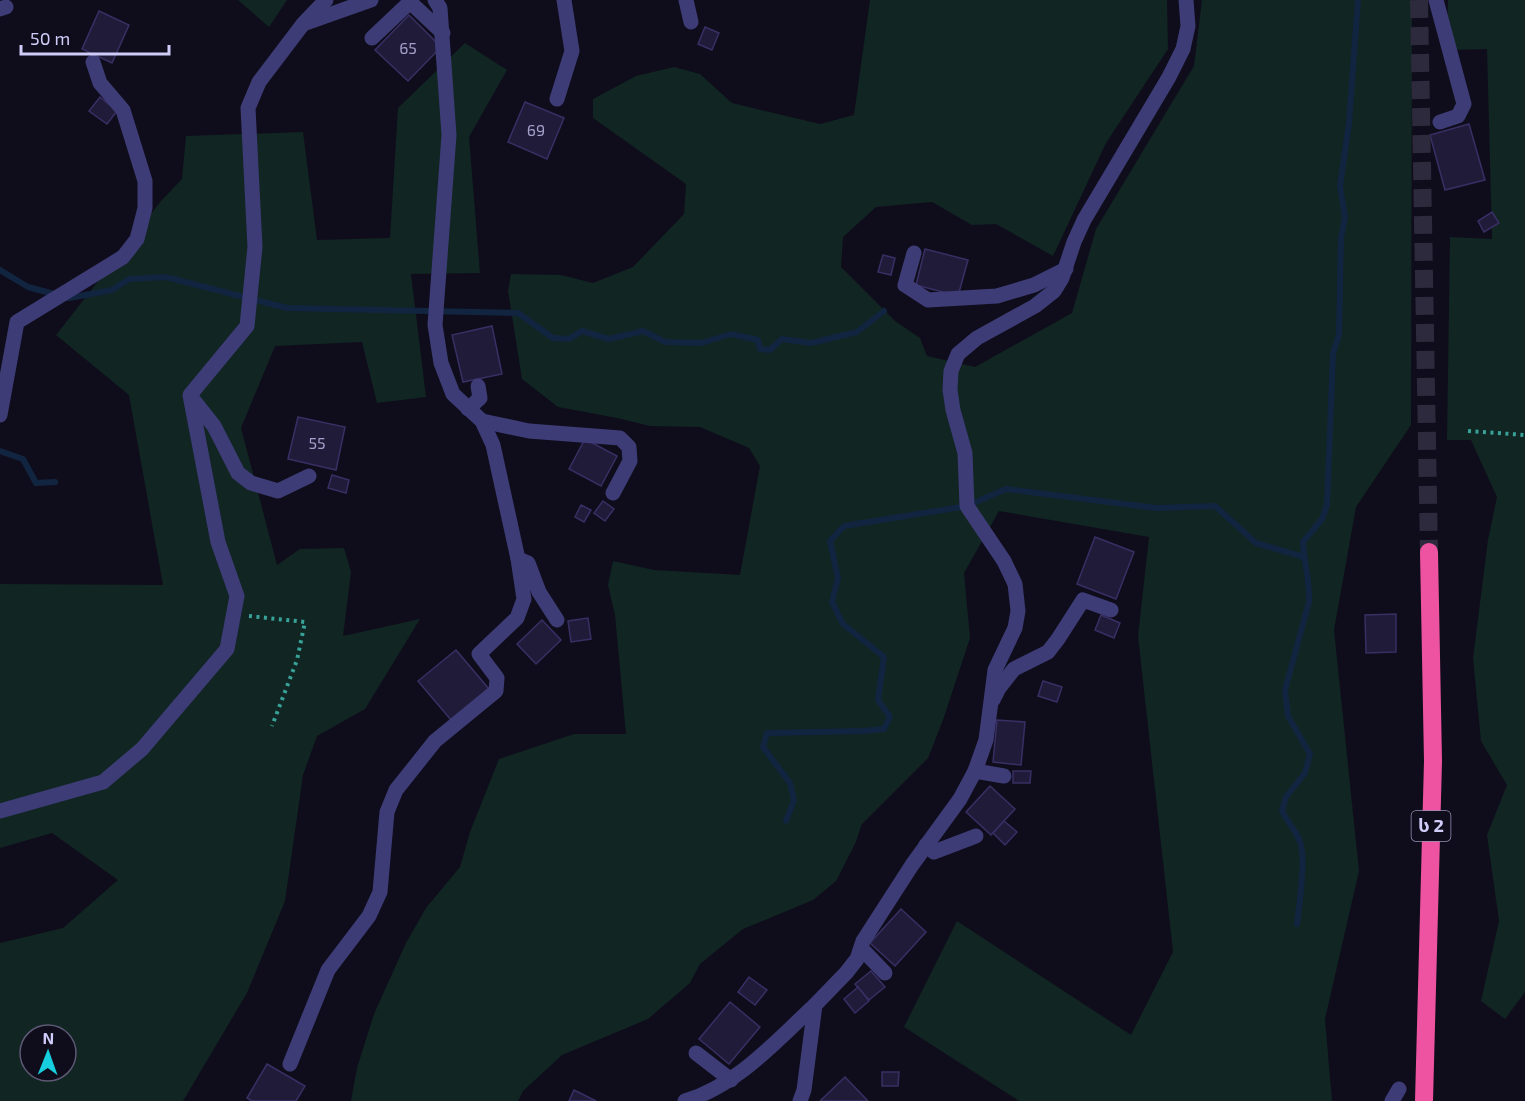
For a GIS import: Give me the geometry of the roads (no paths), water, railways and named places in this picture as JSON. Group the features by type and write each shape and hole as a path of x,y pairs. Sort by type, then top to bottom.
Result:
{"highway":[{"name":"ს 2","path":"1424,1101 1433,761 1429,552"}],"street":[{"path":"190,395 248,326 255,247 248,108 259,82 303,24 326,0"},
{"path":"303,24 371,0"},
{"path":"290,1064 328,970 369,916 380,892 387,812 396,790 435,741 496,691 496,678 479,654 517,618 524,599 518,559 493,445 482,421 453,394 441,363 435,324 449,135 443,33 440,8 435,0"},
{"path":"557,99 572,51 564,0"},
{"path":"686,0 690,22"},
{"path":"685,1101 717,1089 748,1068 846,973 857,959 863,941 926,844 960,799 975,771 986,740 995,670 1015,628 1018,611 1015,584 1004,561 967,506 965,453 950,390 951,371 958,354 977,338 1035,306 1054,291 1062,278 1084,220 1169,77 1183,49 1188,26 1186,0"},
{"path":"1436,0 1464,104 1458,116 1440,122"},
{"path":"372,38 410,2 443,33"},
{"path":"0,415 17,322 123,257 137,239 145,208 145,181 123,110 100,83 93,62"},
{"path":"914,253 905,285 928,300 997,296 1034,285 1066,268"},
{"path":"468,410 480,398 478,386"},
{"path":"190,395 214,426 238,473 251,483 278,491 309,476"},
{"path":"0,811 103,782 142,749 227,649 237,596 218,542 190,395"},
{"path":"482,421 529,430 620,438 629,447 630,461 613,493"},
{"path":"518,559 528,563 539,592 557,620"},
{"path":"989,709 999,688 1014,669 1048,652 1083,600 1111,610"},
{"path":"975,771 1004,776"},
{"path":"926,844 934,852 976,836"},
{"path":"861,948 885,973"},
{"path":"800,1101 804,1090 815,1005"},
{"path":"696,1053 731,1080"}],"waterway":[{"path":"1297,924 1302,880 1301,846 1282,811 1286,797 1305,773 1310,754 1288,716 1285,690 1309,602 1303,542 1322,519 1327,505 1333,353 1339,335 1341,238 1345,217 1340,186 1349,123 1358,0"},
{"path":"0,270 28,287 69,298 112,290 129,279 166,277 287,308 518,313 553,338 569,339 582,331 609,339 643,331 665,342 701,343 731,334 758,340 760,349 770,350 782,339 811,343 857,332 884,311"},
{"path":"0,451 23,459 36,483 55,482"},
{"path":"786,821 794,800 790,783 763,747 767,733 884,729 890,717 878,700 884,657 843,624 832,602 838,578 830,541 844,526 967,506 1006,489 1156,508 1215,506 1256,543 1304,557"}],"tunnel":[{"path":"1419,0 1429,552"}]}
